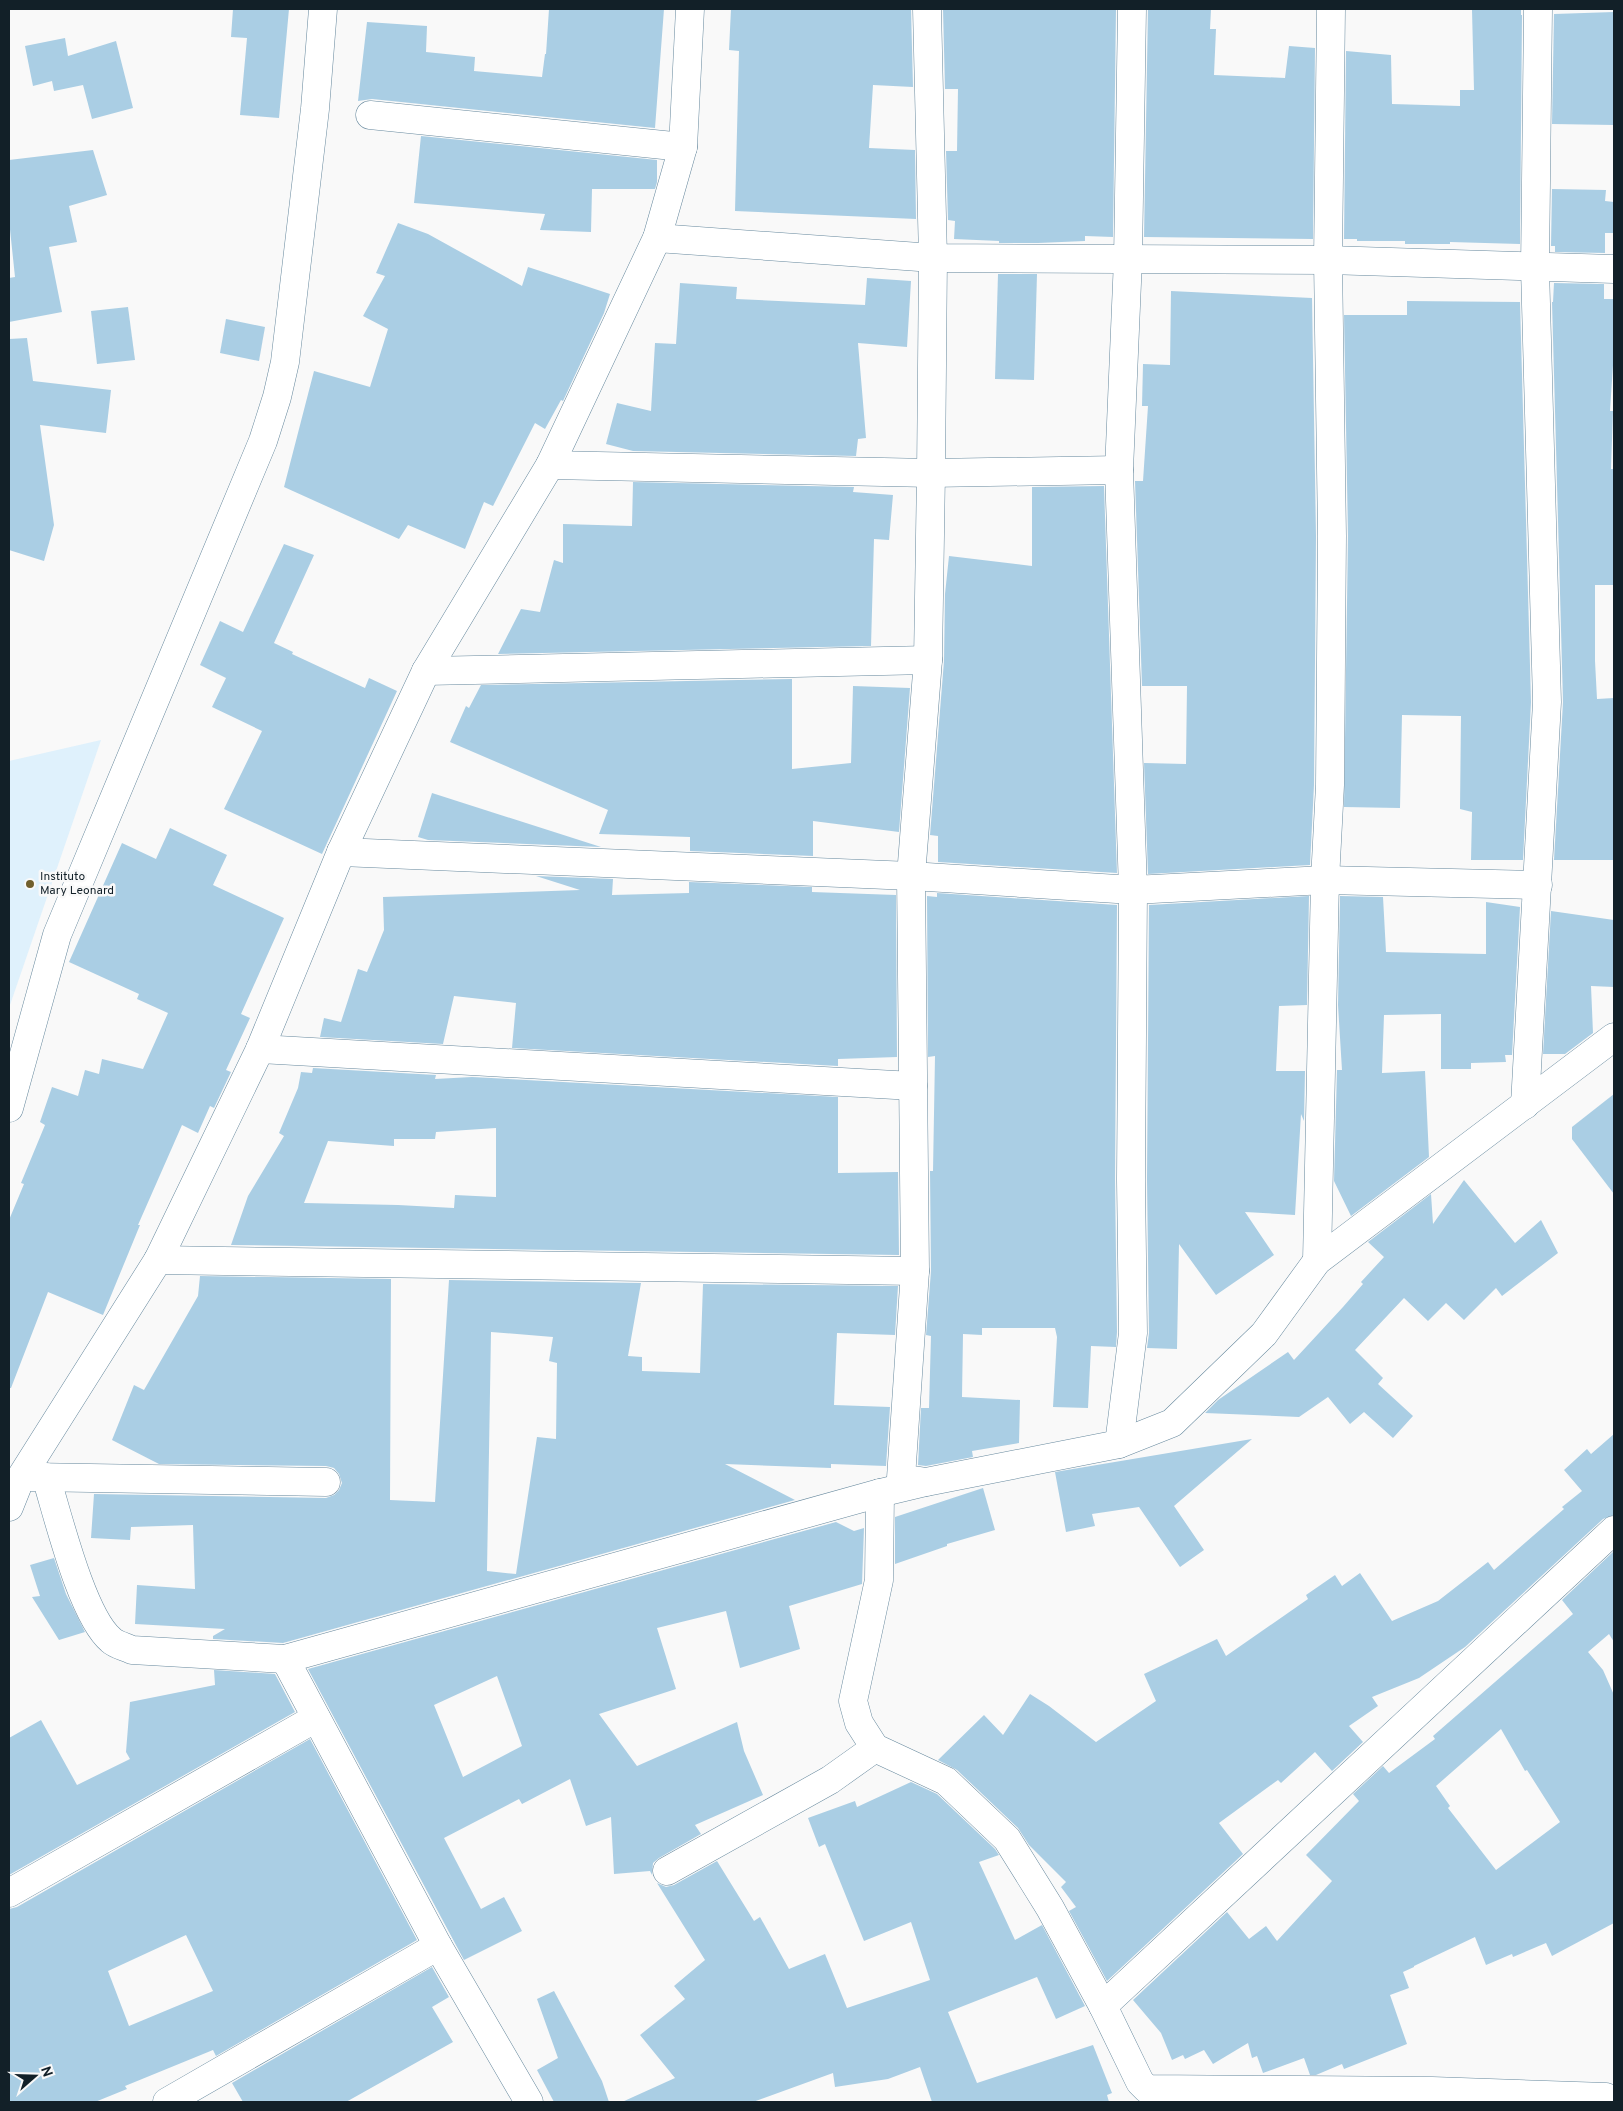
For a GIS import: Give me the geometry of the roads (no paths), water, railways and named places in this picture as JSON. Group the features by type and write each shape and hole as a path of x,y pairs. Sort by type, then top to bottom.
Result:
{"street":[{"path":"9,1108 58,935 262,441 277,398 286,352 315,109 323,9"},
{"path":"9,1507 34,1477 158,1260 260,1049 341,852 426,671 550,465 657,238 683,147 690,9"},
{"path":"926,1482 901,1478 915,1272 911,876 928,660 933,258 927,9"},
{"path":"1119,1444 1133,1333 1131,1180 1133,890 1119,470 1128,259 1132,9"},
{"path":"1317,1261 1325,880 1330,785 1332,546 1328,260 1331,9"},
{"path":"1525,1105 1547,702 1535,268 1538,9"},
{"path":"370,115 683,147"},
{"path":"657,238 933,258 1328,260 1614,270"},
{"path":"550,465 931,473 1119,470"},
{"path":"426,671 928,660"},
{"path":"341,852 911,876 1133,890 1325,880 1538,885"},
{"path":"34,1477 96,1621 112,1641 132,1650 285,1659 880,1493 926,1482 1119,1444 1172,1423 1264,1334 1317,1261 1614,1037"},
{"path":"260,1049 913,1086"},
{"path":"158,1260 915,1272"},
{"path":"34,1477 326,1482"},
{"path":"880,1493 878,1580 853,1700 859,1722 875,1748 946,1781 1007,1838 1050,1908 1103,2006 1140,2082 1147,2089 1432,2097 1612,2097"},
{"path":"1103,2006 1614,1530"},
{"path":"285,1659 438,1946 529,2102"},
{"path":"9,1893 316,1718"},
{"path":"667,1871 830,1780 875,1748"},
{"path":"167,2102 438,1946"}],"place":[{"name":"Instituto Mary Leonard","path":"30,884"}]}
